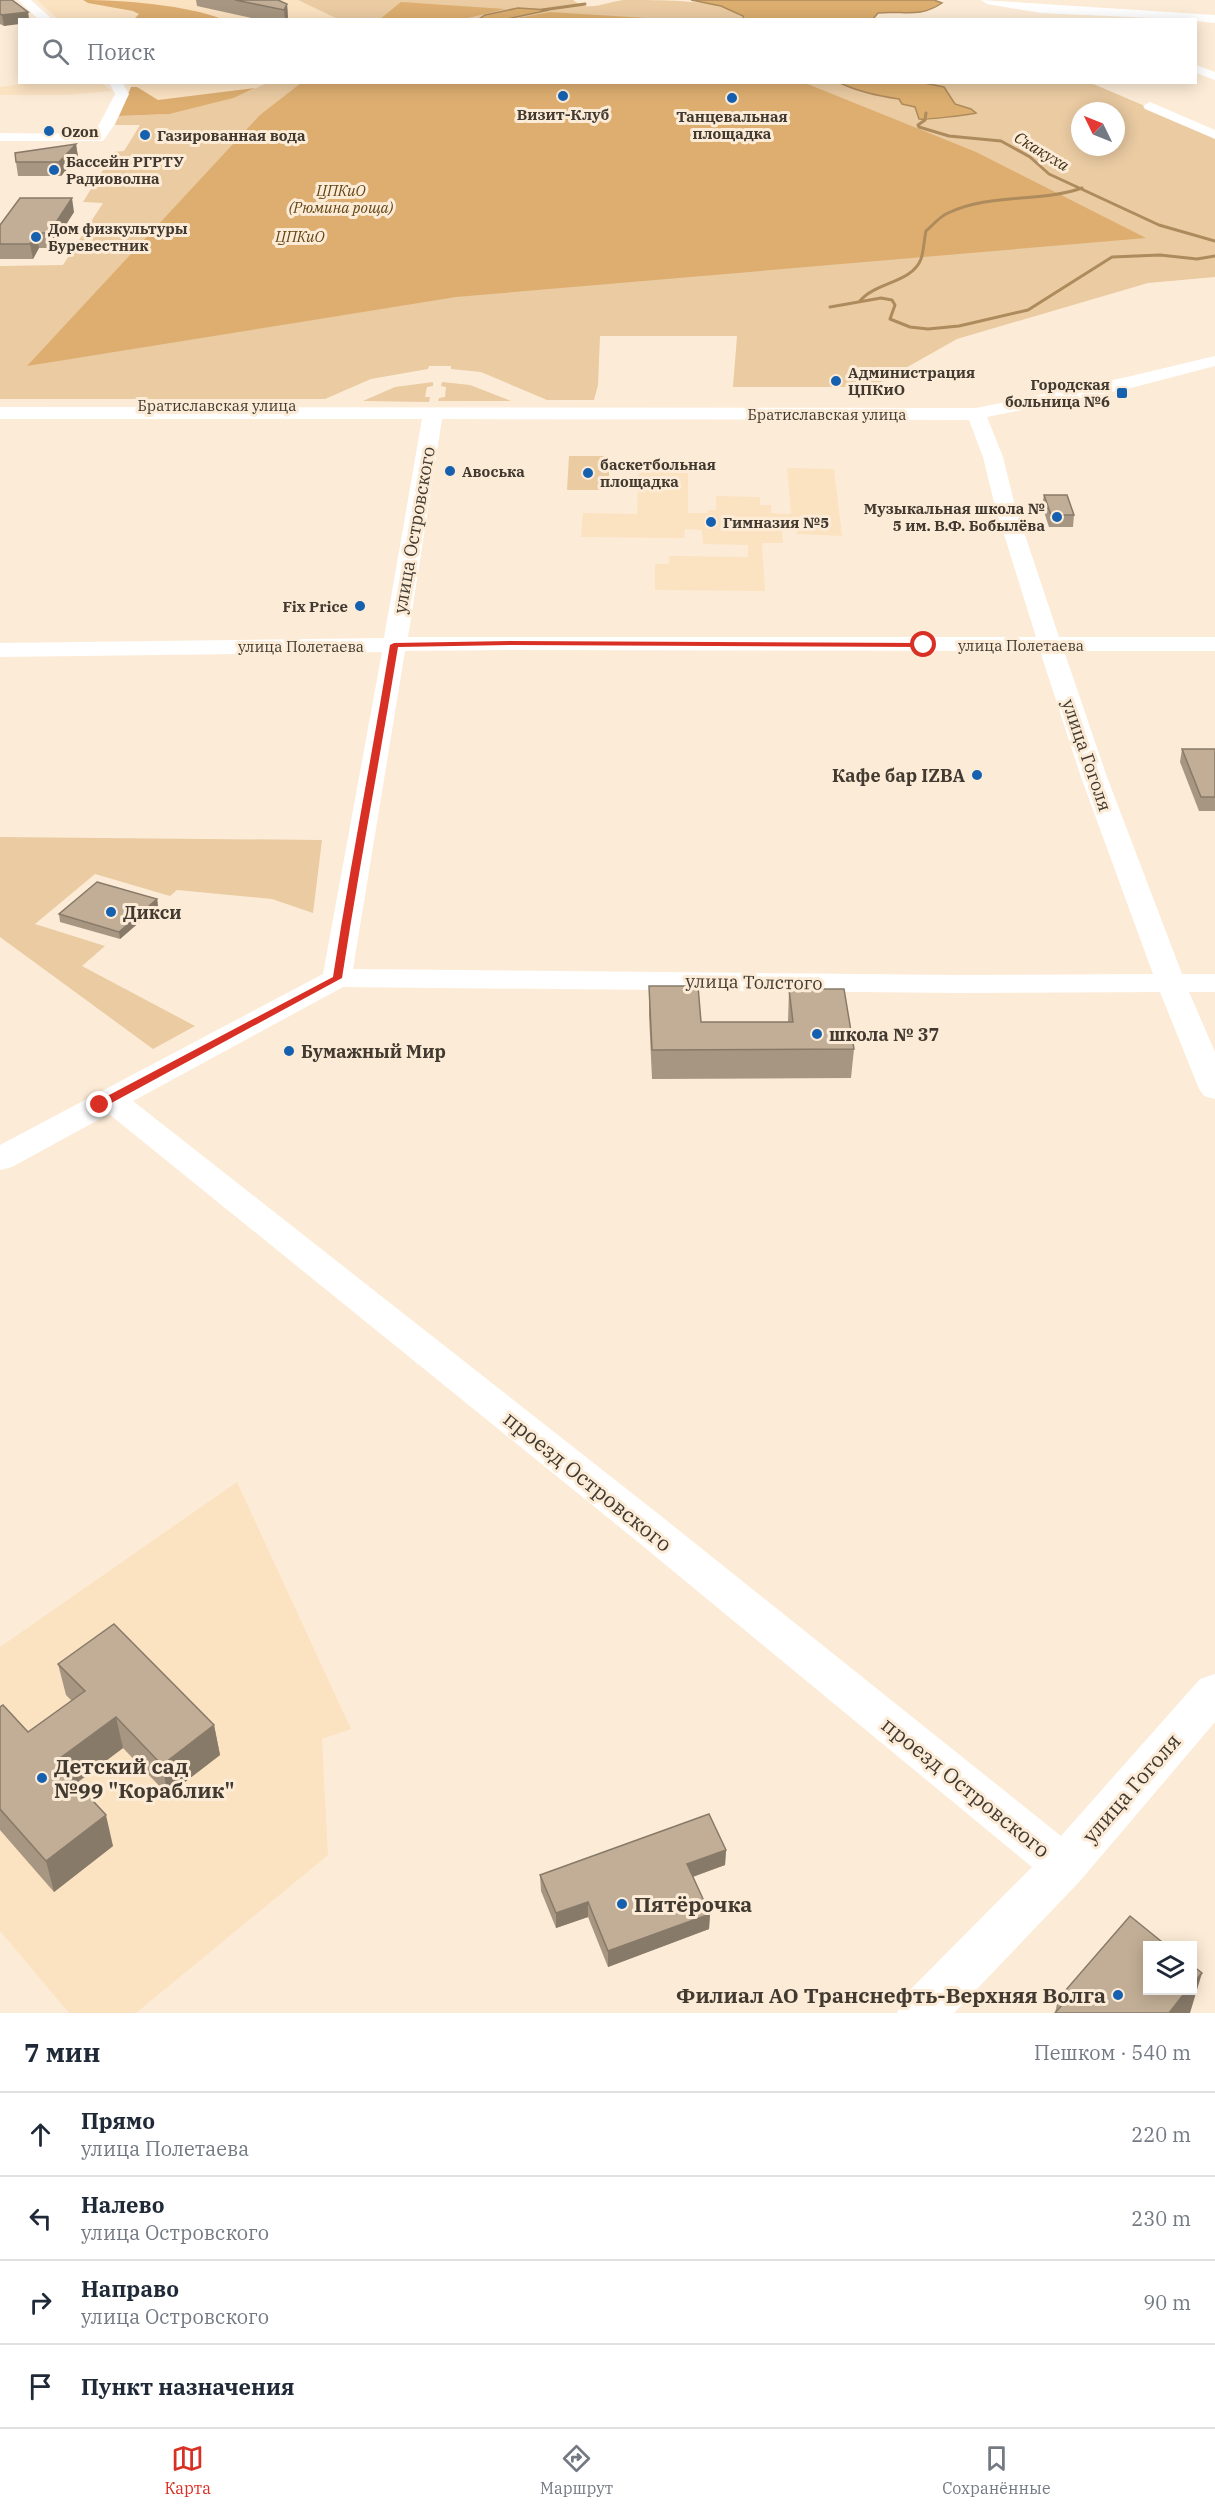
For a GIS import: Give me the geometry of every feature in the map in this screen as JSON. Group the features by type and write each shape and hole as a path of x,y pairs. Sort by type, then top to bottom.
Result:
{"street":[{"path":"24,0 45,18"},
{"path":"987,0 1041,9 1214,17"},
{"path":"1185,5 1214,17"},
{"path":"1041,9 1049,18"},
{"path":"1197,64 1215,61"},
{"path":"1197,69 1215,76"},
{"path":"0,137 98,138 108,124 122,94 117,84"},
{"path":"1150,106 1215,135"},
{"name":"Братиславская улица","path":"0,413 976,414 1127,383 1215,361"},
{"name":"Братиславская улица","path":"0,405 410,405 433,413"},
{"name":"улица Островского","path":"338,978 352,881 367,807 433,413"},
{"name":"улица Гоголя","path":"976,414 993,457 1004,502 1102,799 1171,984 1215,1089"},
{"name":"улица Полетаева","path":"0,650 512,643 1215,644"},
{"path":"0,1159 338,978"},
{"name":"улица Толстого","path":"338,978 1171,984 1215,982"},
{"name":"проезд Островского","path":"111,1099 652,1532 1064,1866"},
{"name":"улица Гоголя","path":"921,2013 1064,1866 1215,1692"}],"shaded area":[{"path":"37,0 298,0 338,18 57,18"},
{"path":"691,0 934,0 942,3 925,11 878,13 874,18 744,18 721,6"},
{"path":"518,8 549,10 512,18 480,18"},
{"path":"20,84 102,84 112,91 66,95 0,95 0,87"},
{"path":"129,84 265,84 234,98 119,116 131,87"},
{"path":"842,84 929,84 944,87 955,104 976,113 919,119 915,107 902,104 899,99 854,89"},
{"name":"Гимназия №5","path":"639,467 688,467 688,513 708,513 708,510 716,510 716,496 760,497 760,505 771,505 771,513 791,514 787,468 834,469 842,536 797,534 797,530 782,530 783,543 762,543 765,591 655,590 655,564 669,564 669,556 748,557 748,545 703,544 702,530 685,529 684,538 581,537 583,513 637,514"},
{"path":"237,1482 351,1729 322,1739 328,1855 136,2013 69,2013 0,1931 0,1647"}],"green space":[{"path":"83,0 134,2 191,10 219,18 135,18 139,14 133,11 88,3"},
{"path":"298,0 573,0 585,6 597,6 623,0 672,1 722,6 744,18 336,18"},
{"path":"401,2 505,9 468,18 381,18"},
{"path":"550,12 646,18 517,18"},
{"name":"ЦПКиО","path":"265,84 842,84 869,93 899,99 902,104 915,107 919,119 923,119 975,113 971,109 955,104 944,87 925,84 1093,84 1215,136 1215,277 1148,283 957,339 872,387 733,387 737,336 600,336 598,385 594,400 547,400 481,372 451,369 451,366 429,366 428,369 371,379 325,399 0,399 0,266 63,265 103,203 83,202 114,152 124,151 140,125 114,125 119,116 170,114 234,98"},
{"name":"ЦПКиО (Рюмина роща)","path":"300,84 807,84 976,152 1146,238 456,297 27,366 260,115"},
{"path":"131,87 137,87 158,100 255,88 234,98 170,114 119,116"},
{"path":"433,382 433,386 427,387 425,397 430,397 429,402 363,401 395,387"},
{"path":"442,382 470,385 511,401 438,401 439,398 445,397 446,387 441,386"},
{"name":"баскетбольная площадка","path":"569,456 609,456 609,490 567,490"},
{"path":"0,837 322,840 313,913 272,899 177,890 170,896 95,874 35,924 105,946 82,966 195,1026 153,1049 0,937"}],"building":[{"path":"0,0 12,0 28,12 2,15 0,14"},
{"path":"235,0 278,0 287,4 284,10"},
{"path":"76,144 59,162 16,162 15,153"},
{"path":"20,198 72,198 49,233 37,233 30,244 0,244 0,225"},
{"path":"1044,495 1067,495 1074,515 1051,515"},
{"path":"1182,749 1215,749 1215,797 1201,797"},
{"name":"Дикси","path":"97,882 157,899 119,932 59,914"},
{"path":"649,986 698,986 701,1022 793,1022 789,989 844,989 854,1049 652,1050"},
{"name":"Детский сад №99 \"Кораблик\"","path":"114,1624 214,1725 162,1765 116,1717 56,1761 106,1815 46,1861 0,1809 0,1707 3,1705 28,1732 85,1691 58,1664"},
{"name":"Пятёрочка","path":"709,1814 726,1850 687,1864 710,1914 608,1951 588,1902 556,1913 540,1875"},
{"path":"1130,1916 1161,1941 1143,1941 1143,1995 1183,1995 1169,2013 1055,2013 1064,2003 1058,1999"},
{"path":"1197,1969 1202,1973 1197,1978"}],"waterway":[{"path":"542,10 585,4"},
{"name":"Скакуха","path":"926,113 925,120 918,125 919,127 949,136 1001,141 1030,157 1049,174 1080,189"},
{"path":"860,301 875,290 910,273 921,259 926,231 948,213 980,203 1066,193 1080,189"},
{"name":"Скакуха","path":"1080,189 1159,225 1215,241"},
{"path":"830,307 881,298 892,300 895,305 890,319 910,327 928,329 959,326 1028,310 1112,257 1160,255 1197,259 1215,256"}],"place":[{"name":"Визит-Клуб","path":"563,96"},
{"name":"Танцевальная площадка","path":"732,98"},
{"name":"Ozon","path":"49,131"},
{"name":"Газированная вода","path":"145,135"},
{"name":"Бассейн РГРТУ Радиоволна","path":"54,170"},
{"name":"Дом физкультуры Буревестник","path":"36,237"},
{"name":"Администрация ЦПКиО","path":"836,381"},
{"name":"Городская больница №6","path":"1122,393"},
{"name":"Авоська","path":"450,471"},
{"name":"баскетбольная площадка","path":"588,473"},
{"name":"Музыкальная школа № 5 им. В.Ф. Бобылёва","path":"1057,517"},
{"name":"Гимназия №5","path":"711,522"},
{"name":"Fix Price","path":"360,606"},
{"name":"Кафе бар IZBA","path":"977,775"},
{"name":"Дикси","path":"111,912"},
{"name":"школа № 37","path":"817,1034"},
{"name":"Бумажный Мир","path":"289,1051"},
{"name":"Детский сад №99 \"Кораблик\"","path":"42,1778"},
{"name":"Пятёрочка","path":"622,1904"},
{"name":"Филиал АО Транснефть-Верхняя Волга","path":"1118,1995"}],"route":[{"path":"100,1105 338,978 352,881 367,807 394,645 512,643 924,645"}]}
